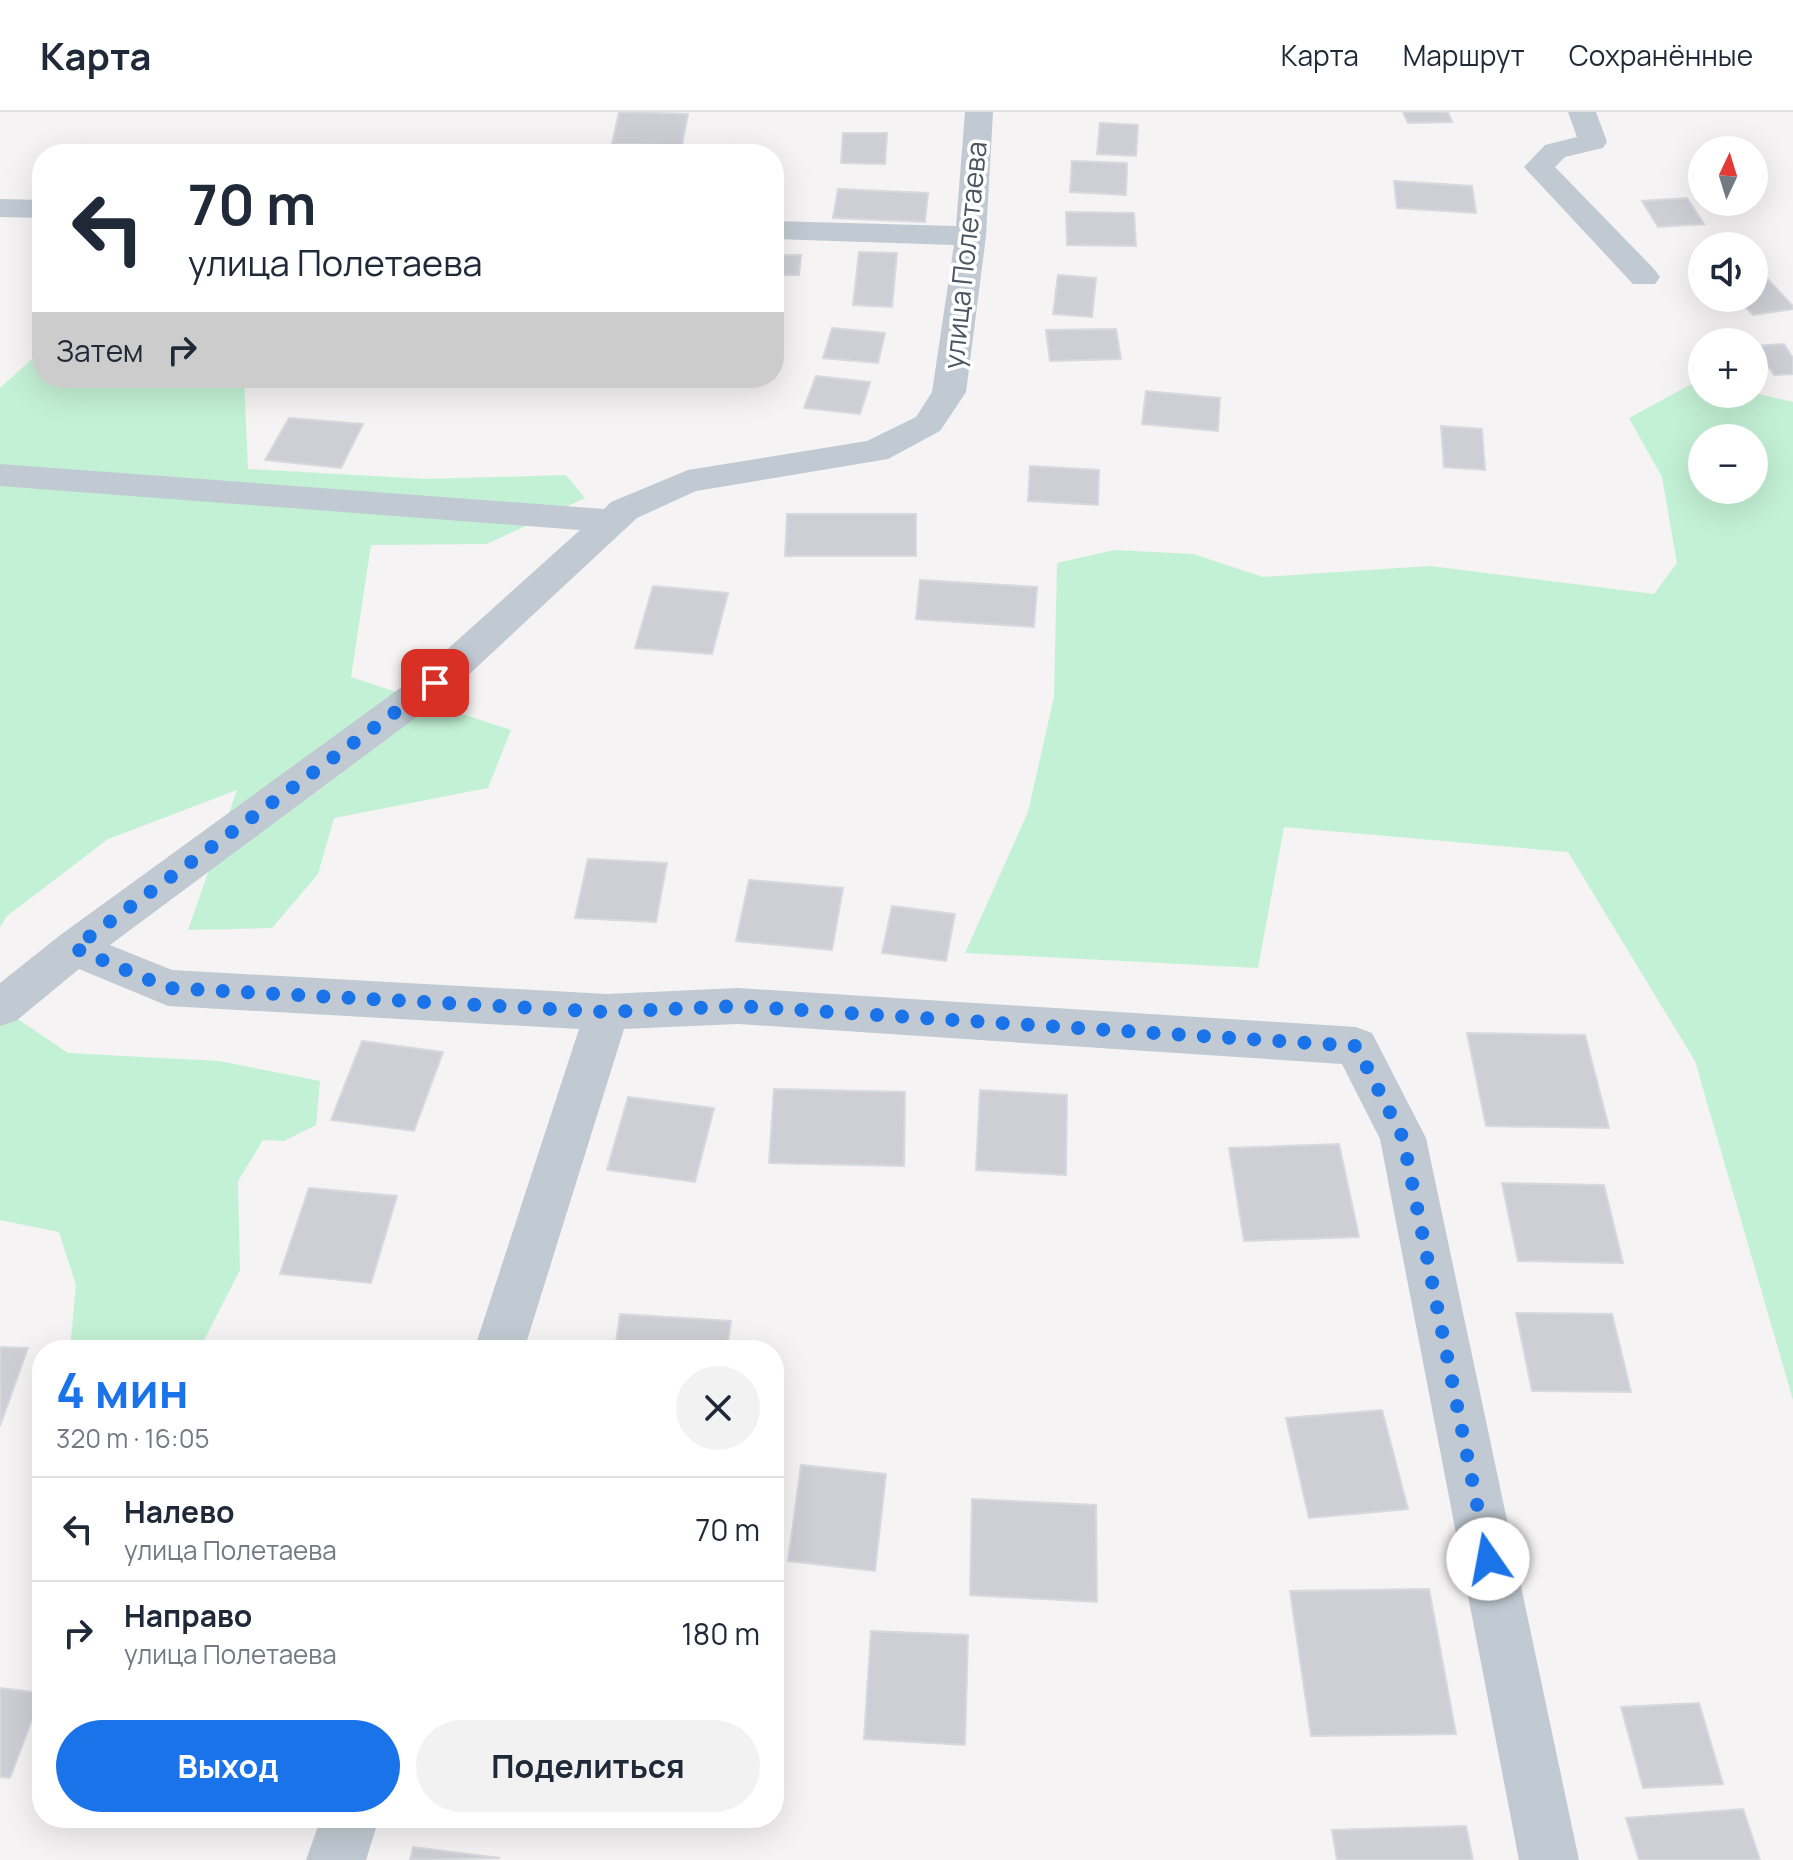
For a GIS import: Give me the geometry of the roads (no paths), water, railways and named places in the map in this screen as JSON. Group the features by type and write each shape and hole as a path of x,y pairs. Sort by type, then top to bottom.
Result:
{"street":[{"name":"улица Полетаева","path":"0,1008 74,948 435,683 624,510 688,481 876,451 928,424 949,392 971,236 979,112"},
{"path":"1582,112 1593,142 1555,151 1539,167 1644,277"},
{"path":"0,208 32,209"},
{"path":"784,230 971,236"},
{"path":"0,475 611,521"},
{"path":"74,948 168,988 607,1012 738,1006 1356,1046 1403,1138 1549,1860"},
{"path":"502,1340 607,1012"},
{"path":"336,1860 347,1828"}]}
